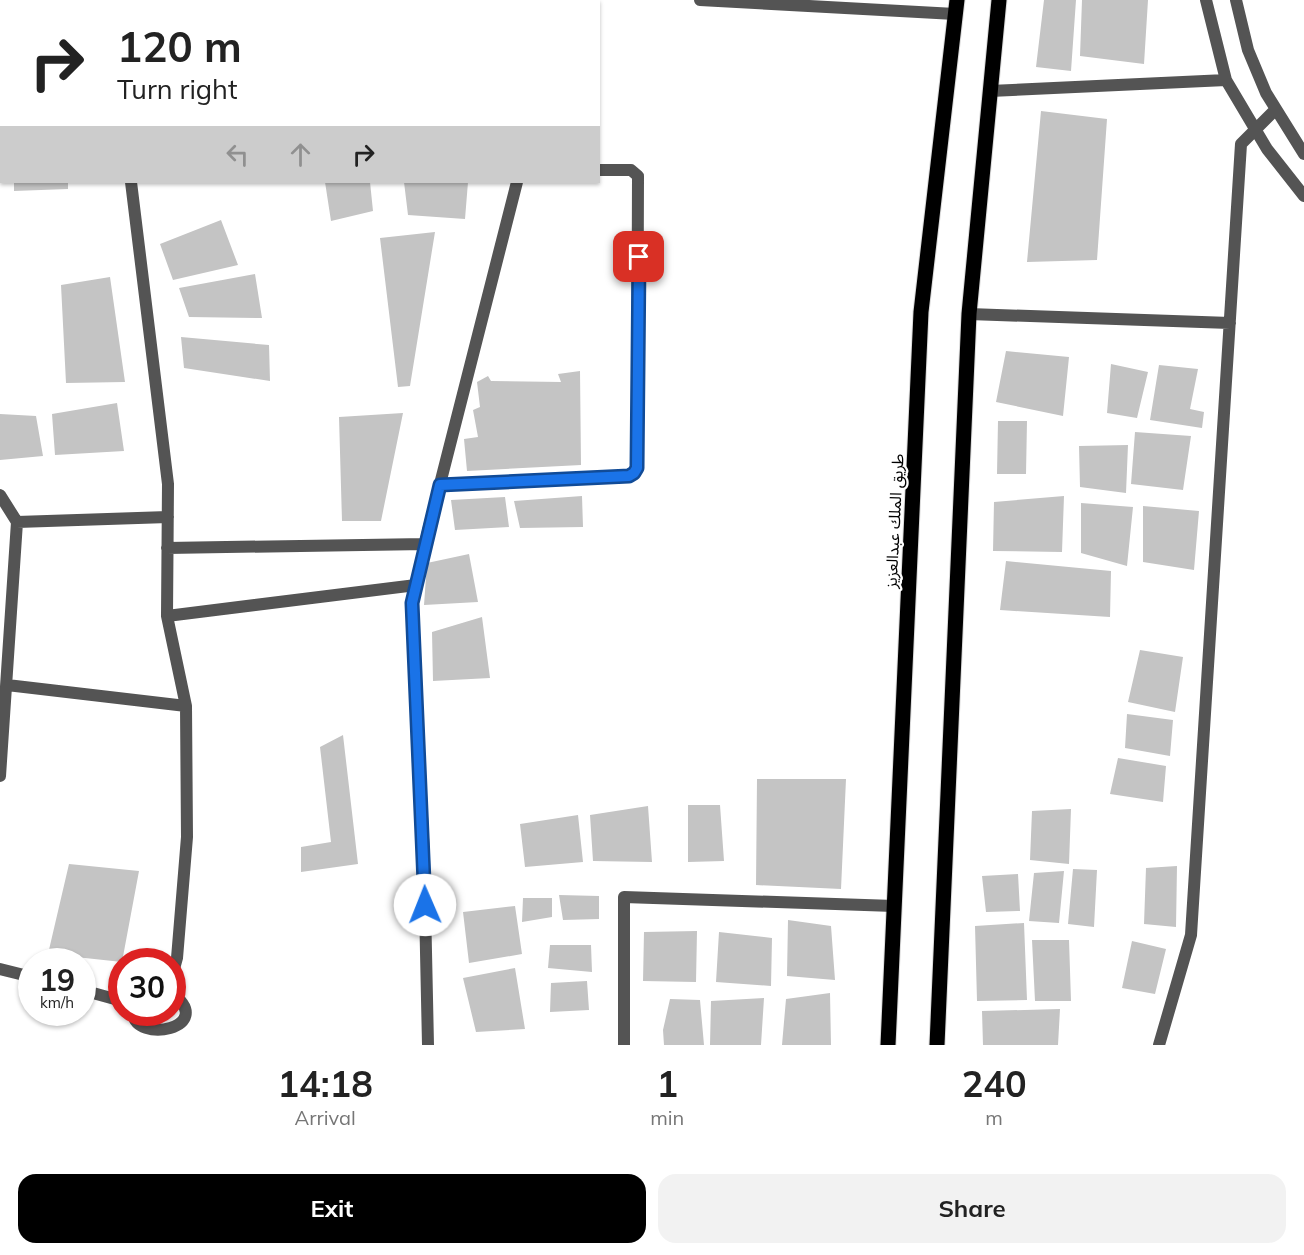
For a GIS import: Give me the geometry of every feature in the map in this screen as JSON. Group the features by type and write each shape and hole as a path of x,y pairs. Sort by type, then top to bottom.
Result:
{"main road":[{"path":"936,1045 969,314 999,0"},
{"name":"طريق الملك عبدالعزيز","path":"888,1045 921,312 956,7"}],"street":[{"path":"700,0 956,7"},
{"path":"1206,0 1226,80 1267,149 1304,196"},
{"path":"1236,0 1248,50 1266,93 1304,154"},
{"path":"990,91 1226,80"},
{"path":"1160,1045 1191,935 1242,144 1276,109"},
{"path":"440,485 629,476 637,468 638,176 631,170 600,170"},
{"path":"131,183 168,484 167,616 186,706 187,837 178,948"},
{"path":"428,1045 424,859 412,603 517,183"},
{"path":"969,314 1230,324"},
{"path":"0,495 17,522 0,776"},
{"path":"17,522 168,517"},
{"path":"167,548 425,544"},
{"path":"167,616 416,585"},
{"path":"7,685 186,706"},
{"path":"624,1045 624,897 894,906"},
{"path":"0,969 18,974"},
{"path":"136,1026 146,1038 160,1041 168,1040 181,1026"}],"building":[{"path":"1044,0 1076,0 1071,71 1036,67"},
{"path":"1082,0 1148,0 1144,64 1080,56"},
{"path":"1041,111 1107,119 1097,260 1027,262"},
{"path":"14,183 68,183 68,189 14,191"},
{"path":"325,183 370,183 373,211 331,221"},
{"path":"404,183 468,183 465,219 408,215"},
{"path":"221,220 238,265 173,280 160,244"},
{"path":"435,232 410,386 398,387 380,238"},
{"path":"255,274 262,318 189,317 179,288"},
{"path":"110,277 125,382 66,383 61,285"},
{"path":"181,337 269,345 270,381 184,368"},
{"path":"1006,351 1069,357 1063,416 996,402"},
{"path":"1111,364 1148,372 1137,418 1107,413"},
{"path":"1159,365 1198,369 1190,409 1204,412 1202,428 1150,420"},
{"path":"580,371 581,465 467,471 464,439 478,437 473,410 480,407 477,382 488,376 491,381 561,382 558,374"},
{"path":"117,403 124,451 55,455 52,414"},
{"path":"403,413 381,521 342,521 339,417"},
{"path":"0,414 36,416 43,456 0,460"},
{"path":"998,421 1027,421 1026,474 997,474"},
{"path":"1135,432 1191,436 1183,490 1131,484"},
{"path":"1128,445 1126,493 1080,487 1079,446"},
{"path":"582,496 583,527 520,528 514,501"},
{"path":"1064,496 1062,552 993,551 994,502"},
{"path":"505,497 509,527 455,530 451,500"},
{"path":"1081,503 1133,507 1127,566 1081,553"},
{"path":"1143,506 1199,511 1194,570 1143,562"},
{"path":"469,554 478,602 424,605 427,563"},
{"path":"1006,561 1111,571 1110,617 1000,610"},
{"path":"482,617 490,678 433,681 432,632"},
{"path":"1140,650 1183,657 1175,712 1128,702"},
{"path":"1127,714 1173,720 1170,756 1125,748"},
{"path":"343,735 358,864 301,872 301,847 331,842 320,747"},
{"path":"1118,758 1166,766 1163,802 1110,794"},
{"path":"757,779 846,779 841,889 756,885"},
{"path":"688,805 720,805 724,861 688,862"},
{"path":"648,806 652,862 593,861 590,815"},
{"path":"1071,809 1069,864 1030,860 1032,811"},
{"path":"578,815 583,862 525,867 520,824"},
{"path":"69,864 139,871 125,948 108,948 108,960 96,959 96,948 49,948"},
{"path":"1177,866 1176,927 1144,924 1146,868"},
{"path":"1073,869 1097,870 1094,927 1068,924"},
{"path":"1064,871 1059,923 1029,921 1034,873"},
{"path":"1018,874 1020,911 986,912 982,876"},
{"path":"559,895 599,896 599,919 563,920"},
{"path":"523,898 552,898 552,917 522,922"},
{"path":"515,906 522,954 469,963 463,912"},
{"path":"788,920 831,926 835,980 787,976"},
{"path":"1024,923 1027,1000 977,1001 975,926"},
{"path":"697,931 696,982 643,981 644,932"},
{"path":"719,932 772,938 771,986 716,982"},
{"path":"1032,940 1069,940 1071,1001 1035,1001"},
{"path":"1132,941 1166,949 1155,994 1122,988"},
{"path":"550,945 591,945 592,972 548,968"},
{"path":"515,968 525,1029 476,1032 463,978"},
{"path":"587,981 589,1010 550,1012 551,983"},
{"path":"830,993 831,1045 782,1045 786,999"},
{"path":"764,998 761,1045 710,1045 711,1001"},
{"path":"670,999 700,1000 704,1045 664,1045 663,1030"},
{"path":"1060,1009 1058,1045 983,1045 982,1011"}],"route":[{"path":"425,905 412,603 440,485 629,476 634,473 637,468 639,257"}]}
